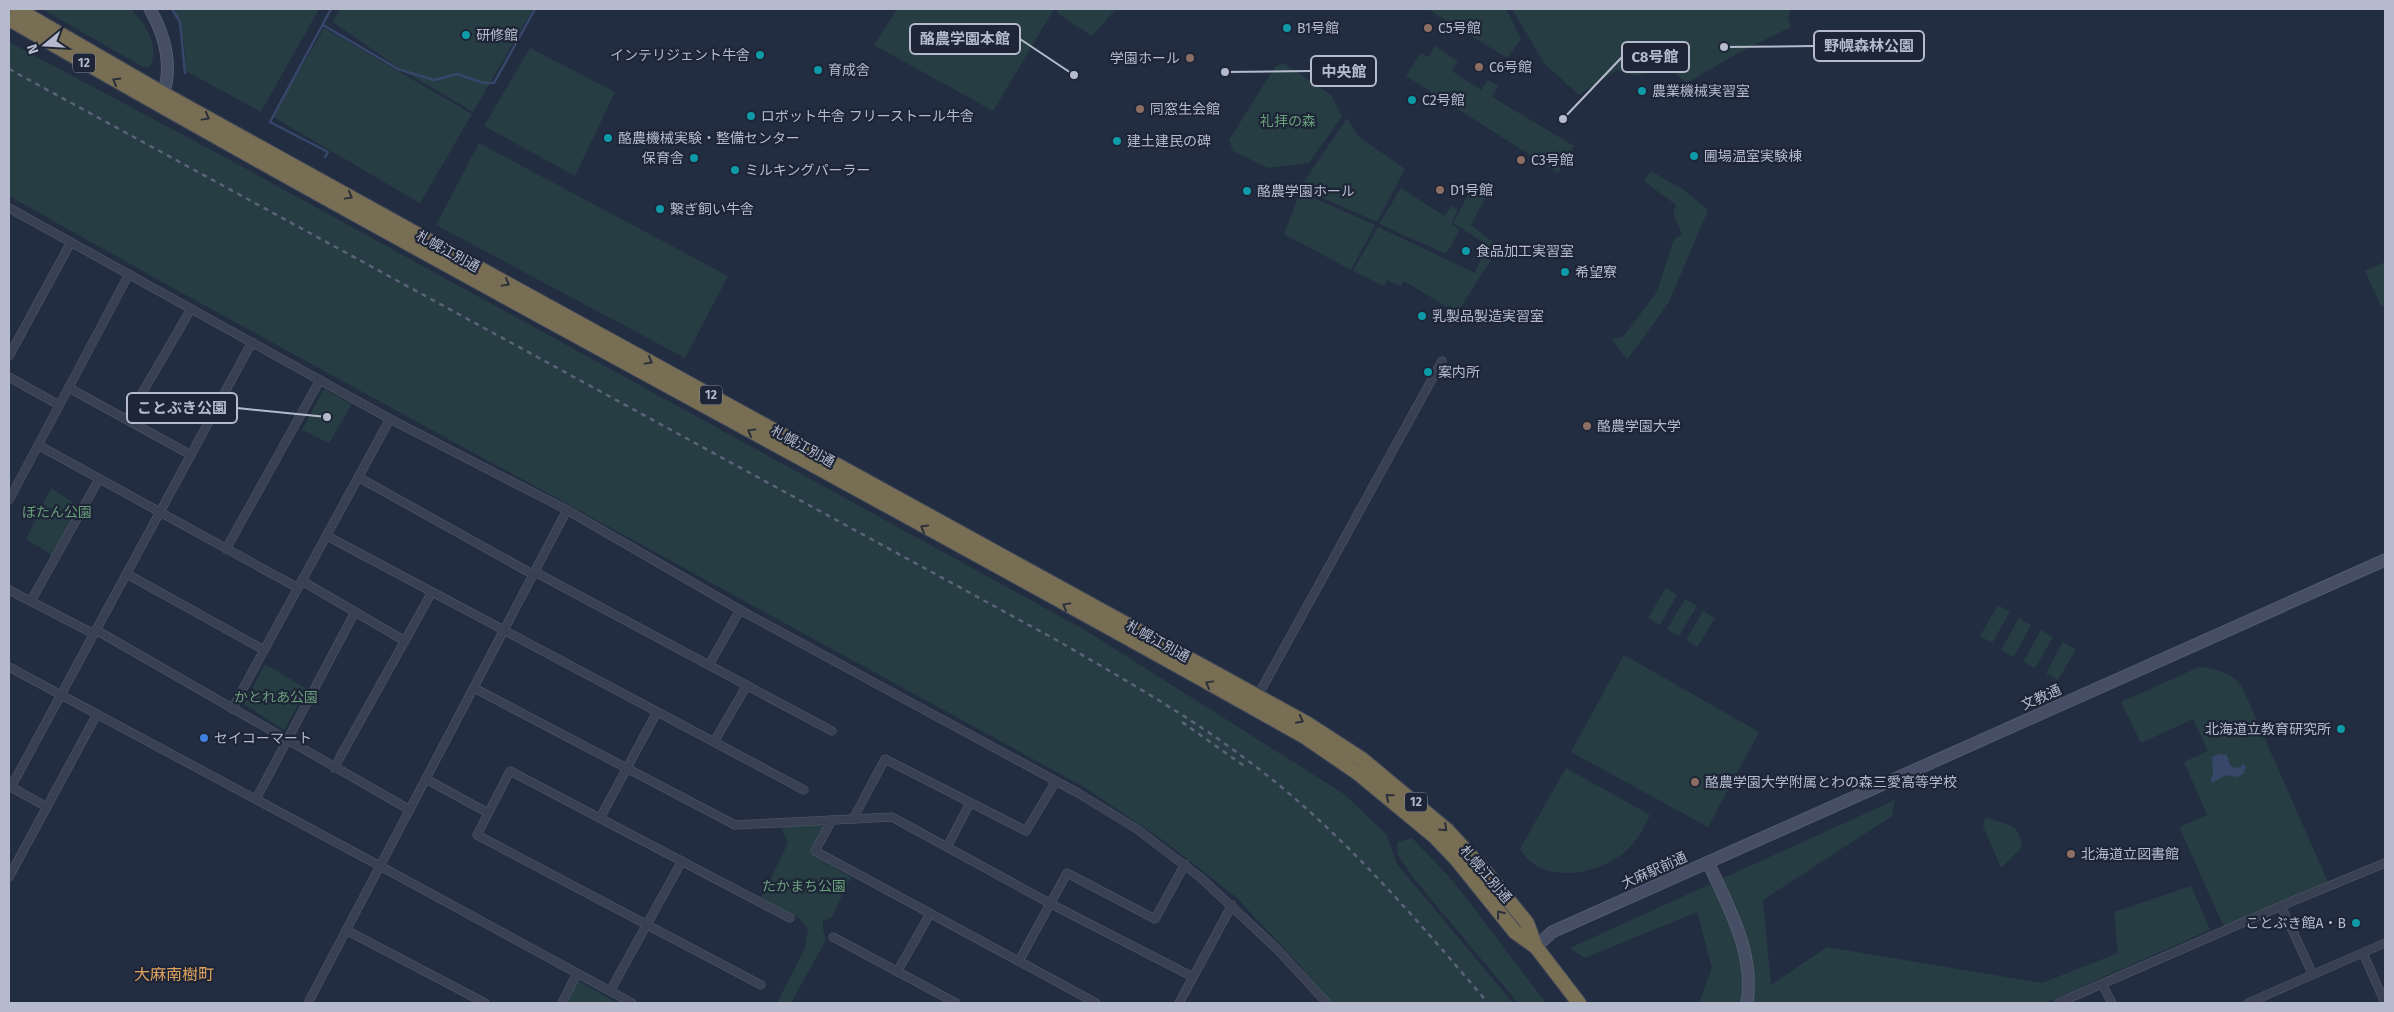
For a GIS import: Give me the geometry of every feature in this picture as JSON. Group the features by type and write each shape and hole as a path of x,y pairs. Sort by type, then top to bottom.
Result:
{"highway":[{"name":"札幌江別通","path":"17,9 161,100"},
{"name":"札幌江別通","path":"9,19 161,100 1255,702 1337,758 1398,804 1434,836 1457,860 1515,932 1536,947 1579,1003"}],"street":[{"path":"150,9 164,36 167,54 161,100"},
{"path":"9,210 71,242 390,419 567,510 740,610 1056,781 1137,829 1185,864 1232,905 1301,973 1327,1003"},
{"path":"9,356 71,242"},
{"path":"9,500 129,274"},
{"path":"126,420 191,308"},
{"path":"47,807 10,786 252,342"},
{"path":"1255,702 1442,361"},
{"path":"9,377 59,405"},
{"path":"226,548 320,380"},
{"path":"68,388 191,455"},
{"path":"232,709 390,419"},
{"path":"38,445 159,513 354,612 404,642"},
{"path":"358,477 832,731"},
{"path":"31,601 99,479"},
{"path":"309,1003 567,510"},
{"path":"326,536 804,790"},
{"name":"文教通","path":"1708,862 2385,560"},
{"path":"127,574 264,650"},
{"path":"9,590 95,632 410,810"},
{"path":"334,768 432,592"},
{"path":"709,665 740,610"},
{"path":"256,799 285,740 354,612"},
{"path":"9,667 632,1003"},
{"path":"714,742 747,685"},
{"path":"474,688 735,825 892,817 1051,904 1193,977"},
{"path":"600,818 657,712"},
{"path":"9,878 96,714"},
{"path":"853,819 885,759 1026,831 1056,781"},
{"path":"761,985 477,835 510,771 790,918"},
{"path":"426,779 488,813"},
{"path":"947,848 970,802"},
{"path":"832,820 815,851 1096,1003"},
{"path":"610,991 682,861"},
{"name":"大麻駅前通","path":"1536,947 1552,932 1708,862 1743,945 1748,973 1747,1003"},
{"path":"2058,1003 2385,863"},
{"path":"1019,961 1067,873 1155,919 1185,864"},
{"path":"1180,1003 1232,905"},
{"path":"2281,906 2313,975"},
{"path":"897,972 930,914"},
{"path":"346,930 485,1003"},
{"path":"833,937 897,972 942,1000 956,1003"},
{"path":"2248,1003 2385,943"},
{"path":"2362,953 2384,1003"},
{"path":"562,1003 577,973"},
{"path":"2102,984 2112,1003"}],"green space":[{"path":"42,9 131,9 141,21 150,37 154,53 152,61 148,68 143,67"},
{"path":"174,9 319,9 261,112 186,71 184,42"},
{"path":"340,9 533,9 473,112 402,70 333,22"},
{"path":"897,9 1054,9 993,111 874,45"},
{"path":"1059,9 1116,9 1092,36 1056,12"},
{"path":"1428,9 1506,9 1521,39 1507,58"},
{"path":"1512,9 1791,9 1788,18 1791,27 1740,52 1687,83 1670,69 1634,76 1617,70 1579,95 1544,63"},
{"path":"324,28 472,114 420,203 273,117"},
{"path":"9,42 219,154 1085,630 1344,794 1387,835 1397,864 1513,1003 1331,1003 1296,961 1236,897 1164,841 1084,787 171,287 9,196"},
{"path":"1435,46 1458,61 1452,71 1481,90 1488,80 1498,86 1492,97 1574,146 1558,173 1406,76 1421,53 1428,57"},
{"path":"530,48 615,92 575,176 484,126"},
{"name":"礼拝の森","path":"1283,63 1331,95 1342,116 1309,163 1268,168 1233,151 1229,140 1275,67"},
{"path":"1347,118 1358,136 1405,169 1377,222 1300,188"},
{"path":"479,143 728,276 685,358 436,225"},
{"path":"1651,171 1684,190 1708,210 1669,302 1627,360 1612,339 1623,337 1657,292 1673,241 1682,234 1673,213 1676,205 1644,181"},
{"path":"1473,186 1486,196 1471,225 1499,247 1457,313 1404,281 1401,286 1387,280 1384,286 1353,271 1378,227 1475,273 1487,245 1453,223"},
{"path":"1401,188 1444,216 1452,206 1458,210 1451,224 1460,230 1446,254 1379,224"},
{"path":"1300,192 1375,225 1351,270 1284,234"},
{"path":"2385,262 2385,304 2381,306 2365,271"},
{"path":"324,389 352,404 329,443 302,430"},
{"name":"ぼたん公園","path":"51,488 78,506 52,555 26,539"},
{"path":"1666,588 1677,595 1660,625 1648,618"},
{"path":"1685,599 1697,606 1679,636 1667,629"},
{"path":"1998,605 2010,612 1992,643 1980,636"},
{"path":"1703,611 1715,618 1697,647 1686,640"},
{"path":"2019,618 2031,625 2014,657 2001,650"},
{"path":"2041,630 2053,637 2035,668 2023,662"},
{"path":"2063,642 2076,649 2058,680 2046,673"},
{"path":"1624,655 1759,732 1708,827 1571,752"},
{"name":"かとれあ公園","path":"265,664 307,689 284,730 244,704"},
{"path":"2199,667 2223,672 2242,687 2328,882 2224,927 2179,827 2207,815 2184,762 2208,751 2193,719 2141,743 2121,702"},
{"path":"1566,768 1650,815 1638,837 1621,855 1596,868 1582,872 1553,872 1540,868 1529,860 1520,849"},
{"path":"1895,800 1892,816 1763,900 1771,985 1827,947 2042,983 2118,953 2114,912 2191,886 2210,930 2045,1003 1699,1003 1712,968 1697,912 1585,958 1570,948"},
{"path":"1988,818 2012,826 2021,839 2022,847 2001,868 1983,826 1984,820"},
{"name":"たかまち公園","path":"822,825 824,829 810,853 851,877 831,918 823,921 826,940 791,1003 777,1003 805,948 808,929 799,918 761,898 788,843 781,827"},
{"path":"1412,838 1454,882 1546,1003 1518,1003 1414,879 1397,854 1398,842"},
{"path":"576,980 618,1003 564,1003"}],"water":[{"path":"2219,754 2227,755 2230,765 2234,768 2241,767 2242,764 2246,767 2243,774 2236,777 2226,775 2212,783 2212,757"}],"waterway":[{"path":"172,9 180,22 185,73"},
{"path":"325,157 328,152 270,122 331,9"},
{"path":"323,25 398,69 434,80 457,74 484,83 494,83 535,9"}],"railway":[{"path":"9,69 1060,642 1164,704 1240,754 1325,825 1382,882 1488,1003"},
{"path":"1182,722 1247,768"}],"place":[{"name":"B1号館","path":"1287,28"},
{"name":"C5号館","path":"1428,28"},
{"name":"研修館","path":"466,35"},
{"name":"野幌森林公園","path":"1724,47"},
{"name":"インテリジェント牛舎","path":"760,55"},
{"name":"学園ホール","path":"1190,58"},
{"name":"C6号館","path":"1479,67"},
{"name":"育成舎","path":"818,70"},
{"name":"中央館","path":"1225,72"},
{"name":"酪農学園本館","path":"1074,75"},
{"name":"農業機械実習室","path":"1642,91"},
{"name":"C2号館","path":"1412,100"},
{"name":"同窓生会館","path":"1140,109"},
{"name":"ロボット牛舎 フリーストール牛舎","path":"751,116"},
{"name":"C8号館","path":"1563,119"},
{"name":"酪農機械実験・整備センター","path":"608,138"},
{"name":"建土建民の碑","path":"1117,141"},
{"name":"圃場温室実験棟","path":"1694,156"},
{"name":"保育舎","path":"694,158"},
{"name":"C3号館","path":"1521,160"},
{"name":"ミルキングパーラー","path":"735,170"},
{"name":"D1号館","path":"1440,190"},
{"name":"酪農学園ホール","path":"1247,191"},
{"name":"繋ぎ飼い牛舎","path":"660,209"},
{"name":"食品加工実習室","path":"1466,251"},
{"name":"希望寮","path":"1565,272"},
{"name":"乳製品製造実習室","path":"1422,316"},
{"name":"案内所","path":"1428,372"},
{"name":"ことぶき公園","path":"327,417"},
{"name":"酪農学園大学","path":"1587,426"},
{"name":"北海道立教育研究所","path":"2341,729"},
{"name":"セイコーマート","path":"204,738"},
{"name":"酪農学園大学附属とわの森三愛高等学校","path":"1695,782"},
{"name":"北海道立図書館","path":"2071,854"},
{"name":"ことぶき館A・B","path":"2356,923"}],"district":[{"name":"大麻南樹町","path":"174,974"}]}
